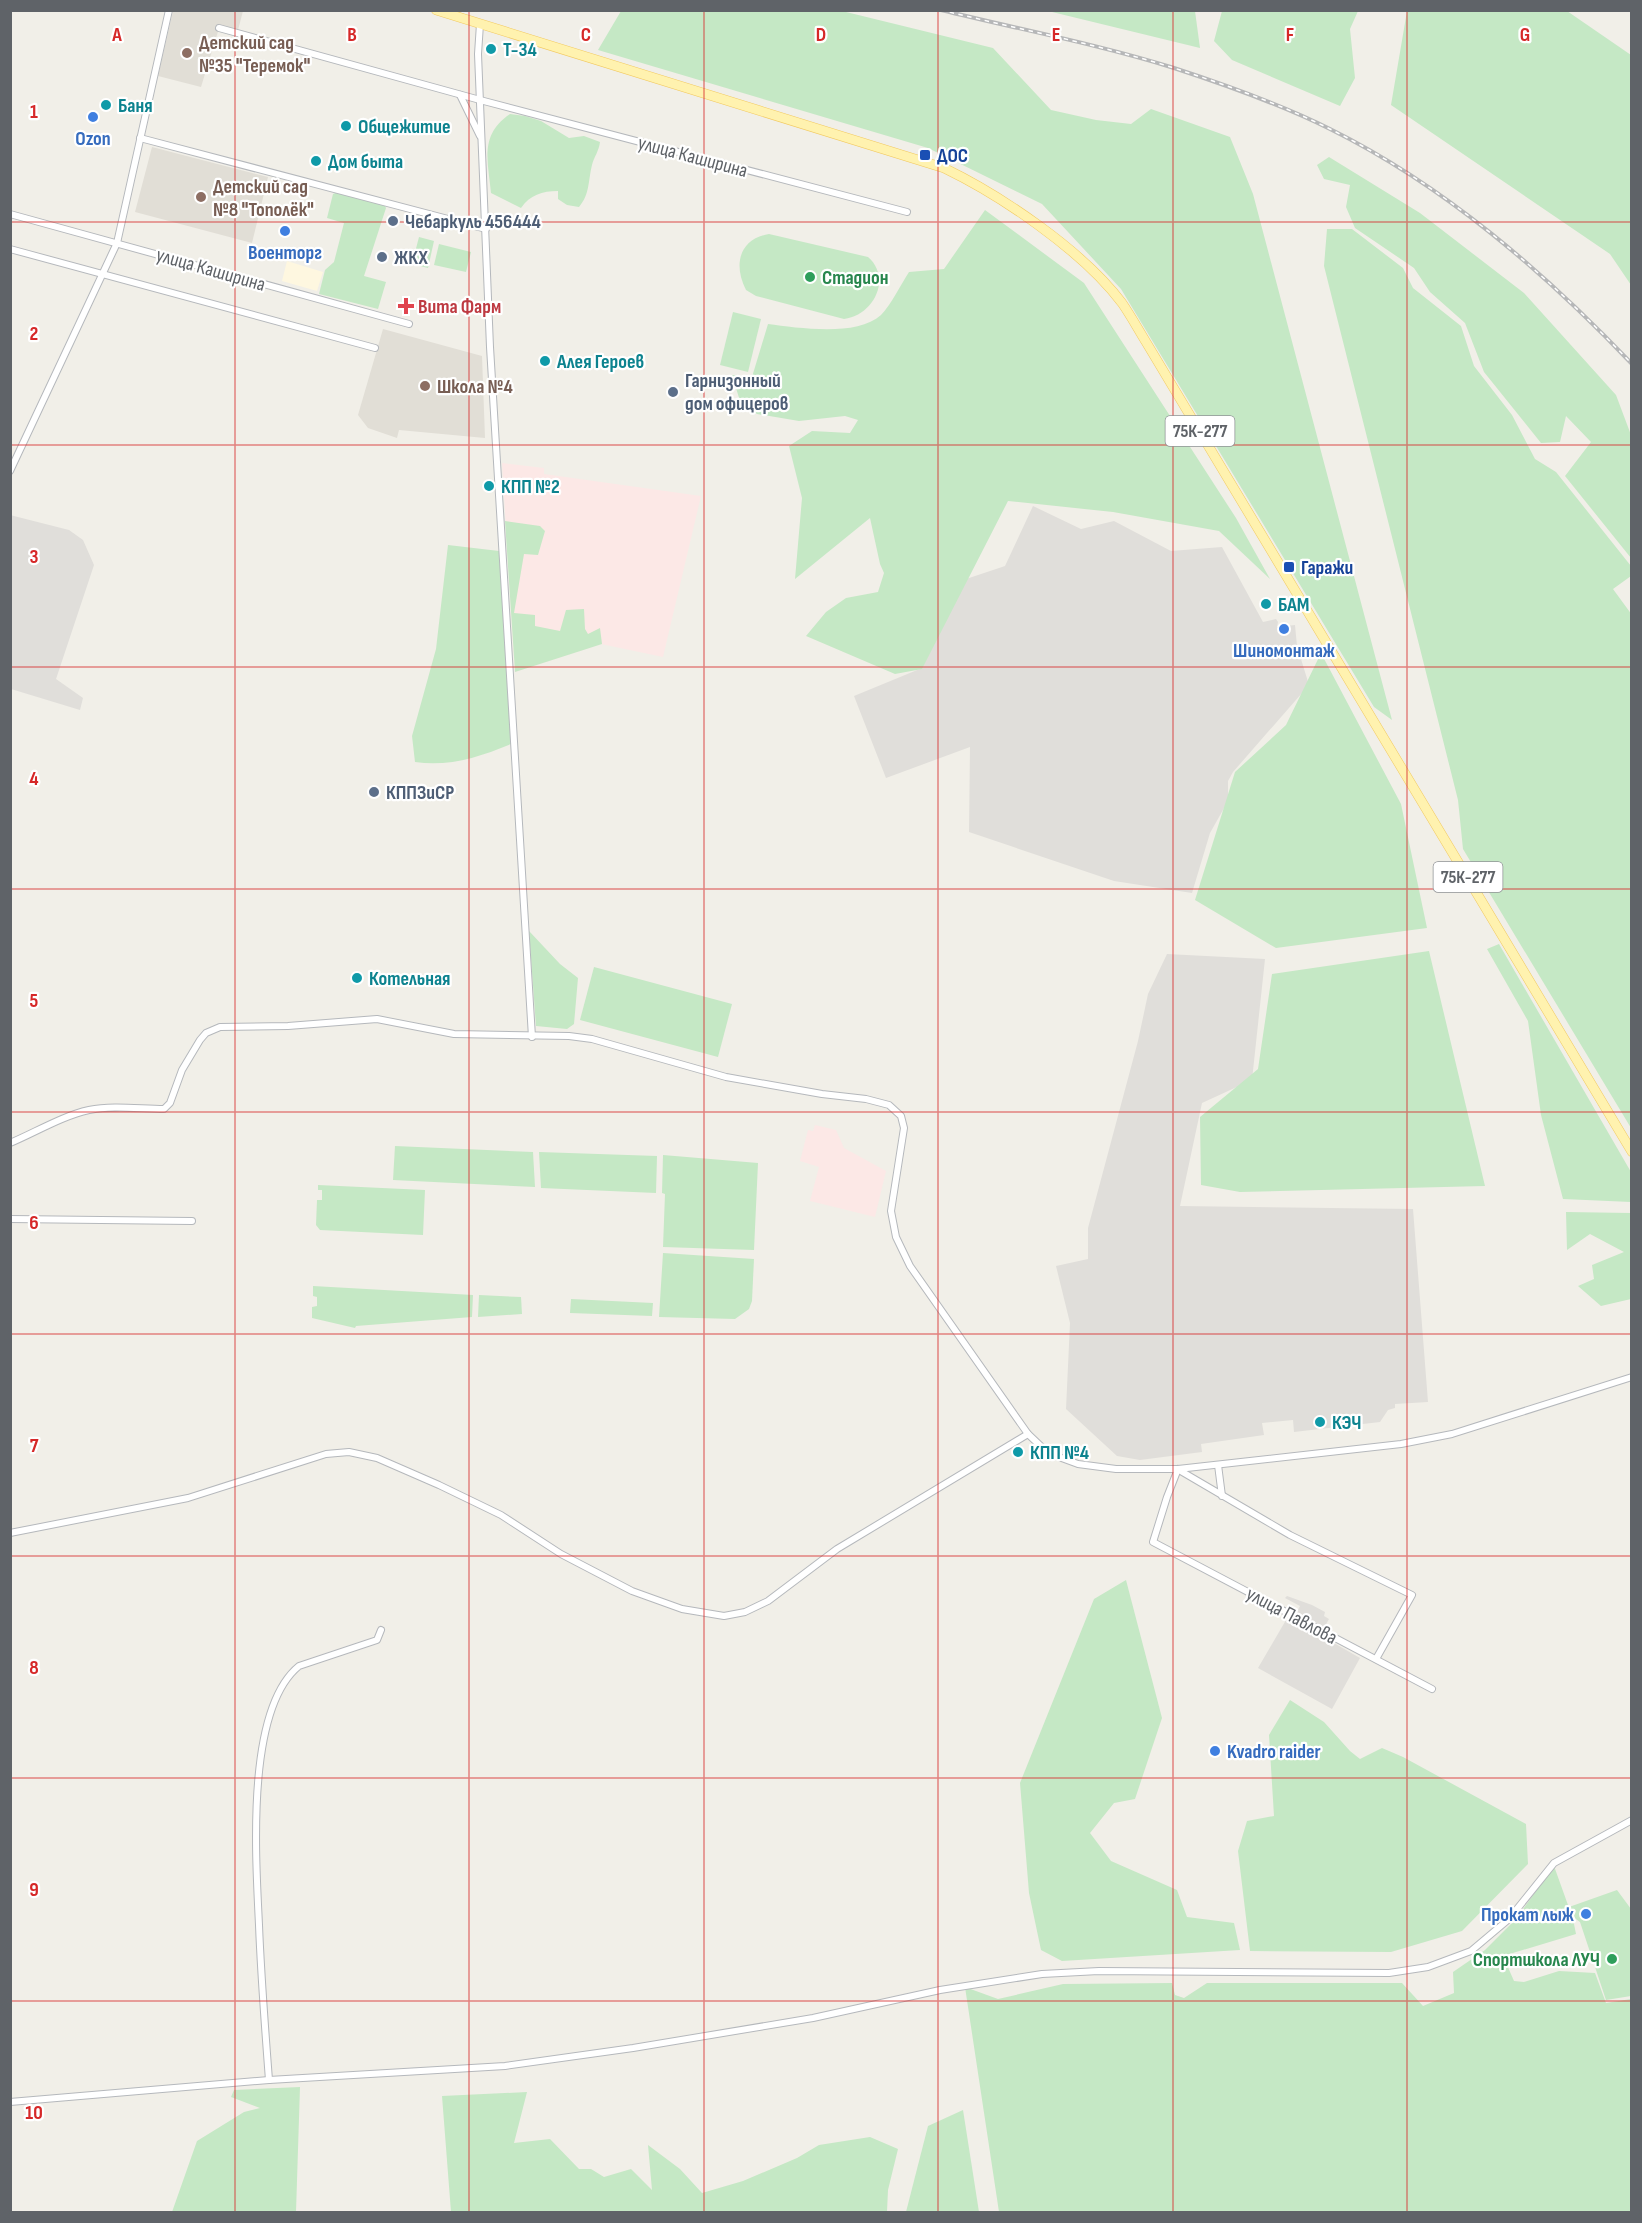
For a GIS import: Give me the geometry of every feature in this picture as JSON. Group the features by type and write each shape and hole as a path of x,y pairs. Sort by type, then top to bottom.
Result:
{"main road":[{"name":"75К-277","path":"436,10 944,168 969,180 1032,221 1088,265 1121,302 1146,342 1632,1152"}],"street":[{"path":"10,471 117,243 169,10"},
{"path":"480,24 478,54 498,483 532,1037"},
{"name":"улица Каширина","path":"219,28 460,95 907,212"},
{"path":"460,95 482,139"},
{"path":"140,138 486,229"},
{"name":"улица Каширина","path":"10,214 409,324"},
{"name":"улица Каширина","path":"10,249 375,348"},
{"path":"10,1143 89,1110 164,1109 170,1103 182,1070 200,1040 206,1033 220,1027 288,1026 377,1019 454,1034 569,1036 592,1039 726,1077 822,1094 866,1099 889,1105 901,1116 904,1128 891,1211 896,1237 910,1266 1028,1434 1048,1453 1078,1464 1116,1469 1178,1469 1401,1444 1452,1434 1632,1377"},
{"path":"10,1219 192,1221"},
{"path":"10,1533 188,1498 326,1454 349,1452 377,1458 501,1515 561,1554 632,1591 682,1609 724,1616 745,1612 768,1601 837,1549 1028,1434"},
{"path":"1218,1465 1222,1496"},
{"path":"1178,1469 1290,1535 1412,1595 1376,1659"},
{"name":"улица Павлова","path":"1178,1469 1153,1542 1431,1689"},
{"path":"269,2080 255,1832 261,1751 276,1695 288,1674 299,1666 377,1640 381,1630"},
{"path":"10,2102 269,2080 516,2065 813,2018 949,1989 1042,1974 1098,1971 1389,1973 1428,1967 1471,1950 1509,1919 1554,1863 1632,1820"}],"shaded area":[{"name":"Детский сад №35 \"Теремок\"","path":"173,11 243,11 238,30 220,25 201,87 158,76"},
{"name":"Детский сад №8 \"Тополёк\"","path":"152,147 268,177 252,243 135,212"},
{"path":"287,261 323,272 317,291 282,281"},
{"name":"Школа №4","path":"383,329 482,356 485,438 399,430 397,438 368,428 358,415"},
{"path":"502,463 544,468 544,474 701,496 663,657 601,644 515,672"},
{"path":"1033,506 1081,529 1114,521 1171,551 1222,547 1263,622 1276,619 1277,627 1295,625 1297,646 1309,685 1233,772 1228,781 1228,801 1210,833 1192,893 1114,881 969,832 970,747 886,778 854,696 922,668 966,579 1005,566"},
{"path":"10,515 69,530 83,540 94,565 56,679 83,698 80,710 11,689"},
{"path":"1167,954 1265,959 1252,1080 1202,1103 1180,1206 1413,1209 1428,1402 1395,1404 1395,1408 1388,1410 1380,1422 1294,1432 1293,1420 1262,1423 1264,1435 1201,1444 1202,1452 1140,1460 1117,1456 1066,1409 1070,1323 1056,1266 1088,1259 1088,1228 1138,1041 1148,994"},
{"path":"815,1125 836,1130 844,1148 886,1171 875,1217 810,1201 819,1167 800,1161 808,1130 813,1131"},
{"path":"1287,1596 1325,1612 1324,1616 1329,1619 1320,1635 1360,1658 1332,1709 1258,1668 1293,1608 1298,1610 1300,1606 1285,1598"}],"green space":[{"path":"621,11 842,11 993,48 1051,110 1096,120 1131,124 1151,109 1230,137 1253,194 1392,720 1374,707 1121,289 1042,204 928,148 598,50"},
{"path":"1048,11 1195,11 1200,48"},
{"path":"1222,11 1358,11 1350,29 1355,78 1340,106 1232,60 1214,41"},
{"path":"1407,11 1567,11 1631,55 1631,285 1610,254 1391,105"},
{"path":"510,114 541,121 569,138 584,136 600,142 592,165 587,192 579,207 567,205 558,199 558,191 537,195 521,208 491,193 488,159 490,140 500,122"},
{"path":"1329,157 1420,213 1524,293 1616,395 1631,435 1631,558 1565,476 1591,442 1566,416 1560,442 1541,443 1484,372 1465,323 1430,292 1414,268 1355,228 1346,207 1350,185 1324,179 1317,165"},
{"path":"338,192 384,204 386,208 364,276 386,282 378,309 319,294 325,270 334,262 344,223 327,218 333,194"},
{"path":"985,210 1084,283 1236,518 1270,579 1219,531 1113,512 1008,501 922,669 895,674 806,636 826,612 846,598 878,592 884,573 870,518 795,579 802,498 789,446 812,431 850,433 858,420 845,416 799,421 757,414 740,401 732,375 752,377 768,324 843,329 871,322 885,311 909,272 944,269"},
{"path":"1327,229 1352,229 1403,268 1413,288 1461,326 1474,366 1512,415 1535,459 1556,472 1631,566 1631,576 1613,589 1632,615 1631,1128 1463,849 1458,800 1324,266"},
{"name":"Стадион","path":"769,234 868,257 879,275 879,285 871,303 864,311 844,319 756,296 746,290 740,271 741,255 751,241"},
{"path":"419,237 434,241 428,268 412,264"},
{"path":"439,244 471,252 466,272 434,265"},
{"path":"733,312 761,319 748,372 720,365"},
{"path":"505,521 540,526 545,531 538,555 524,554 514,613 535,615 535,626 560,631 566,610 584,609 585,629 588,634 600,628 602,644 515,672"},
{"path":"448,545 499,551 511,744 464,760 440,763 415,762 412,736 436,649"},
{"path":"1321,653 1401,804 1427,928 1276,948 1195,900 1235,772 1286,725"},
{"path":"529,931 560,964 578,978 574,1024 567,1029 536,1026"},
{"path":"1499,944 1631,1172 1631,1202 1563,1199 1541,1115 1528,1021 1487,949"},
{"path":"1429,951 1485,1186 1240,1192 1201,1185 1200,1117 1258,1069 1272,974"},
{"path":"594,967 732,1004 718,1057 580,1020"},
{"path":"395,1146 533,1152 535,1187 393,1180"},
{"path":"539,1152 657,1156 656,1193 541,1188"},
{"path":"663,1155 758,1163 754,1250 663,1247 665,1194 662,1193"},
{"path":"318,1185 425,1190 423,1235 320,1230 316,1225 317,1200 322,1200 322,1190 318,1190"},
{"path":"1566,1212 1631,1213 1631,1299 1601,1306 1578,1286 1594,1279 1592,1265 1624,1252 1590,1234 1567,1250"},
{"path":"663,1253 754,1259 752,1301 749,1309 735,1319 659,1317"},
{"path":"313,1286 473,1295 472,1317 356,1326 355,1328 312,1318 312,1307 317,1306 317,1297 313,1296"},
{"path":"479,1295 521,1297 522,1314 478,1317"},
{"path":"571,1299 653,1303 652,1316 570,1313"},
{"path":"1126,1580 1162,1718 1135,1799 1114,1803 1090,1833 1111,1861 1177,1890 1187,1917 1234,1923 1240,1950 1062,1961 1041,1950 1029,1893 1020,1783 1094,1599"},
{"path":"1290,1700 1324,1722 1360,1759 1382,1748 1403,1757 1526,1824 1528,1864 1462,1931 1391,1952 1250,1951 1238,1851 1247,1821 1274,1816 1269,1735"},
{"path":"1554,1866 1576,1934 1503,1956 1514,1981 1524,1982 1559,1971 1595,1973 1606,2003 1631,1999 1631,2212 999,2212 965,1987 998,1999 1063,1984 1172,1983 1175,1995 1184,1998 1207,1983 1402,1983 1423,2006 1454,1993 1453,1972 1485,1950 1516,1919"},
{"name":"Спортшкола ЛУЧ","path":"1617,1890 1631,1909 1631,1996 1606,2000 1580,1922 1573,1917 1569,1907"},
{"path":"300,2087 296,2212 172,2212 197,2141 244,2112 260,2108 231,2097 234,2090"},
{"path":"527,2092 514,2143 550,2139 579,2169 591,2169 604,2177 631,2169 652,2190 648,2145 680,2169 702,2193 743,2181 797,2158 819,2145 870,2137 898,2149 888,2190 887,2212 451,2212 442,2096"},
{"path":"963,2110 979,2212 906,2212 928,2126"}],"railway":[{"path":"941,10 1145,59 1253,96 1330,129 1413,177 1491,233 1564,296 1632,364"}],"place":[{"name":"Т-34","path":"491,49"},
{"name":"Детский сад №35 \"Теремок\"","path":"187,53"},
{"name":"Баня","path":"106,105"},
{"name":"Ozon","path":"93,117"},
{"name":"Общежитие","path":"346,126"},
{"name":"ДОС","path":"925,155"},
{"name":"Дом быта","path":"316,161"},
{"name":"Детский сад №8 \"Тополёк\"","path":"201,197"},
{"name":"Чебаpкуль 456444","path":"393,221"},
{"name":"Военторг","path":"285,231"},
{"name":"ЖКХ","path":"382,257"},
{"name":"Стадион","path":"810,277"},
{"name":"Вита Фарм","path":"406,306"},
{"name":"Алея Героев","path":"545,361"},
{"name":"Школа №4","path":"425,386"},
{"name":"Гарнизонный дом офицеров","path":"673,392"},
{"name":"КПП №2","path":"489,486"},
{"name":"Гаражи","path":"1289,567"},
{"name":"БАМ","path":"1266,604"},
{"name":"Шиномонтаж","path":"1284,629"},
{"name":"КППЗиСР","path":"374,792"},
{"name":"Котельная","path":"357,978"},
{"name":"КЭЧ","path":"1320,1422"},
{"name":"КПП №4","path":"1018,1452"},
{"name":"Kvadro raider","path":"1215,1751"},
{"name":"Прокат лыж","path":"1586,1914"},
{"name":"Спортшкола ЛУЧ","path":"1612,1959"}]}
